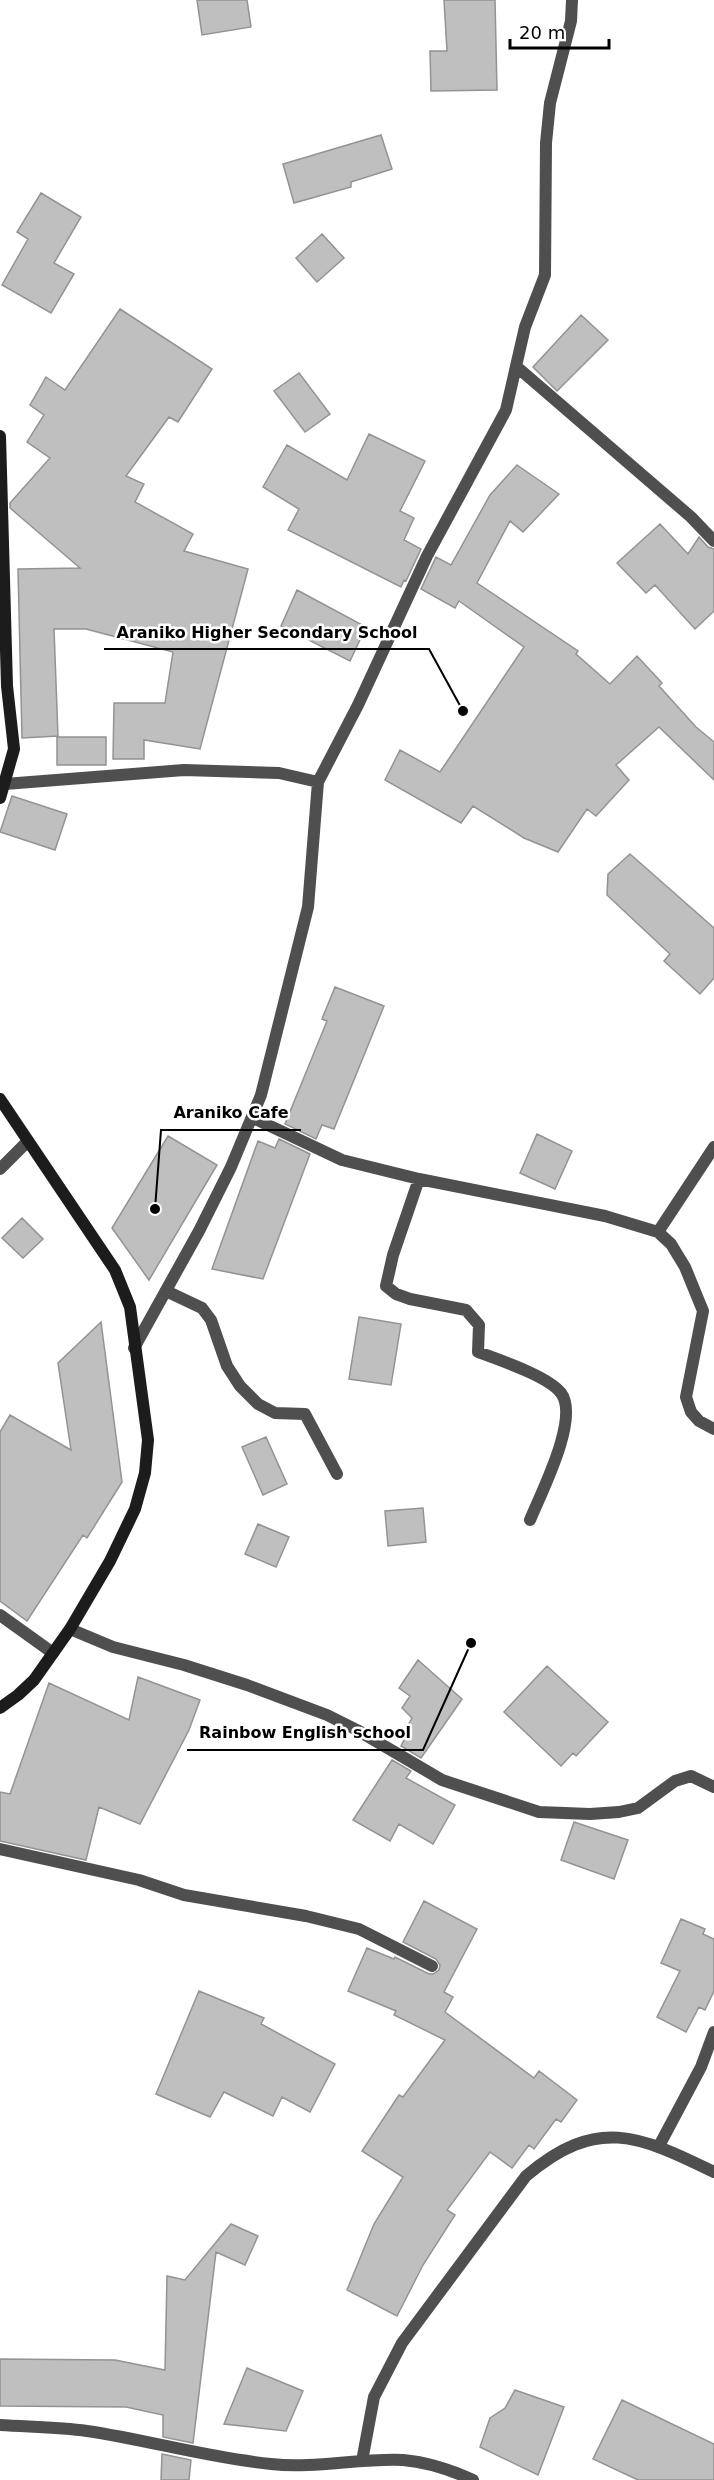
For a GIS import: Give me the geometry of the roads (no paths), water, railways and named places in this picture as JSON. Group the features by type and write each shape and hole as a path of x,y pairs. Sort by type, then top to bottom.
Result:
{"street":[{"path":"134,1348 199,1231 253,1118 261,1095 308,907 318,783 358,705 427,556 506,410 525,327 545,275 546,143 550,103 571,21 572,0"},
{"path":"517,368 691,517 714,541"},
{"path":"0,436 7,686 14,749 0,798"},
{"path":"5,784 184,770 279,773 318,783"},
{"path":"0,1099 115,1270 130,1308 148,1440 145,1473 135,1509 115,1550 70,1629 34,1680 0,1708"},
{"path":"253,1118 342,1160 419,1179 605,1215 658,1232 671,1244 685,1267 703,1311 714,1321"},
{"path":"0,1169 28,1141"},
{"path":"658,1232 714,1147"},
{"path":"419,1179 393,1255 386,1286 396,1294 410,1299 466,1311 479,1325 478,1352 528,1372 560,1392 567,1406 566,1429 530,1520"},
{"path":"166,1292 202,1308 212,1320 227,1366 240,1386 258,1404 275,1413 305,1414 337,1474"},
{"path":"703,1311 686,1397 691,1412 699,1421 714,1429"},
{"path":"0,1615 53,1653"},
{"path":"70,1629 113,1647 184,1665 247,1685 327,1715 442,1780 539,1812 590,1814 638,1808 675,1781 691,1776 714,1786"},
{"path":"0,1849 139,1880 184,1895 306,1916 359,1929 432,1966"},
{"path":"659,2146 701,2067 714,2032"},
{"path":"362,2461 374,2397 402,2343 526,2176 547,2159 577,2143 619,2136 640,2139 659,2146 714,2172"},
{"path":"0,2425 85,2431 236,2460 272,2464 312,2466 405,2460 447,2469 473,2480"}],"place":[{"name":"Araniko Higher Secondary School","path":"463,711"},
{"name":"Araniko Cafe","path":"155,1209"},
{"name":"Rainbow English school","path":"471,1643"}]}
